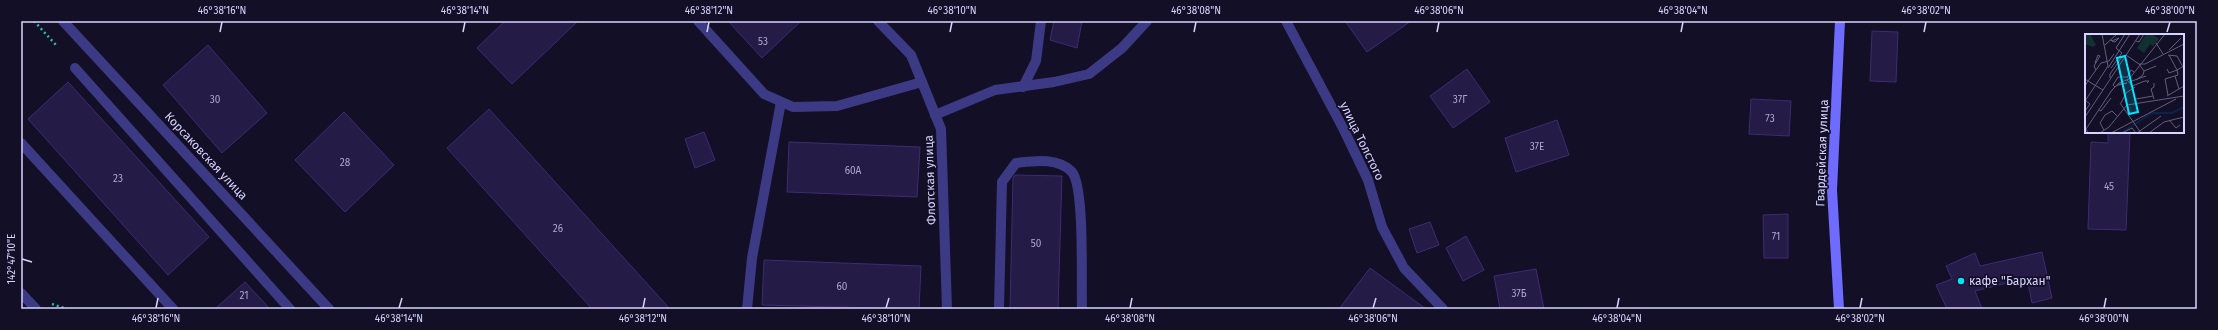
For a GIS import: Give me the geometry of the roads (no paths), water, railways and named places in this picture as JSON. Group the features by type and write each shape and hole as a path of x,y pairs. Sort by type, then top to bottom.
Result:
{"main road":[{"name":"Гвардейская улица","path":"1839,309 1832,190 1840,21"}],"street":[{"name":"Корсаковская улица","path":"63,21 330,309"},
{"path":"698,21 764,94 793,107 837,106 922,82"},
{"name":"Флотская улица","path":"878,21 911,55 941,129 947,309"},
{"path":"1022,87 1036,61 1041,21"},
{"path":"935,115 995,90 1022,87 1090,74 1122,48 1147,21"},
{"name":"улица Толстого","path":"1286,21 1368,180 1382,227 1404,268 1442,309"},
{"path":"75,68 290,309"},
{"path":"747,309 752,258 781,102"},
{"path":"21,143 173,309"},
{"path":"999,309 1002,182 1016,163 1040,160 1059,164 1072,173 1080,194 1082,309"},
{"path":"21,293 36,309"}],"place":[{"name":"кафе \"Бархан\"","path":"1961,281"}]}
